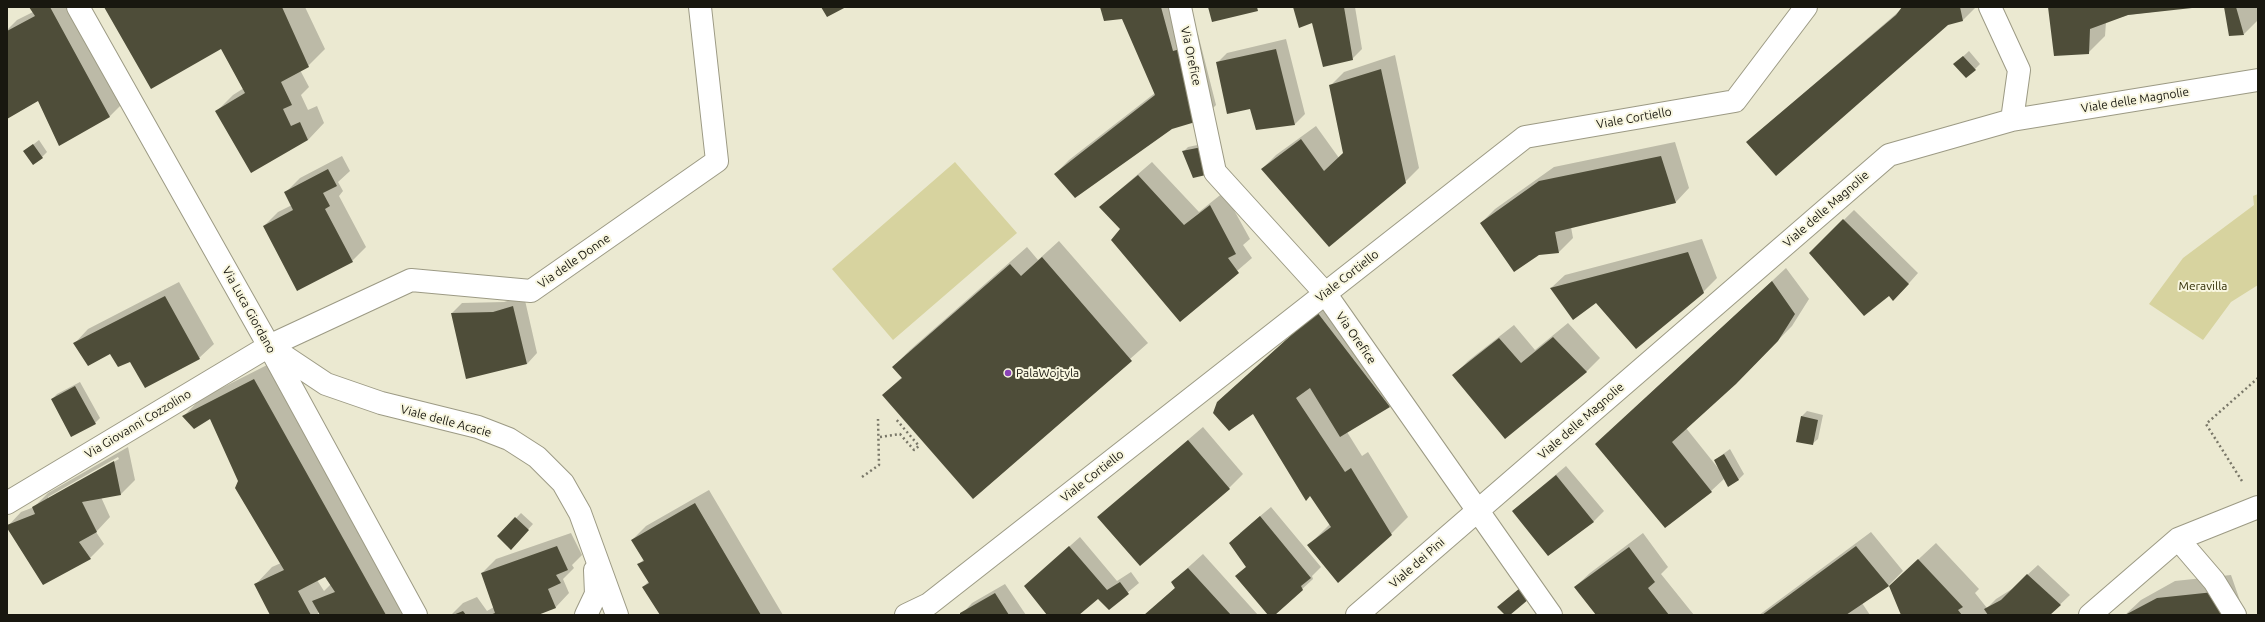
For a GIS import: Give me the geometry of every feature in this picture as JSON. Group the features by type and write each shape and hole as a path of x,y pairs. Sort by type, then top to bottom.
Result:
{"street":[{"name":"Via Luca Giordano","path":"78,7 269,346 416,615"},
{"name":"Via delle Donne","path":"269,346 411,280 530,291 717,161 700,7"},
{"name":"Via Orefice","path":"1180,7 1215,172 1325,294 1550,615"},
{"name":"Viale Cortiello","path":"906,615 929,604 1525,137 1735,101 1806,7"},
{"path":"1990,7 2019,70 2012,120"},
{"name":"Viale delle Magnolie","path":"1478,511 1889,155 2012,120 2258,80"},
{"name":"Via Giovanni Cozzolino","path":"7,503 269,346"},
{"name":"Viale delle Acacie","path":"269,346 326,384 381,403 478,427 509,439 532,453 563,483 580,513 595,559 617,615"},
{"path":"2090,615 2178,539 2258,507"},
{"name":"Viale dei Pini","path":"1356,615 1478,511"},
{"path":"2178,539 2214,581 2235,615"},
{"name":"Viale delle Acacie","path":"586,615 596,594 595,559"}],"path":[{"path":"2258,378 2206,424 2258,507"},
{"path":"880,437 900,434 914,450 919,446 895,418"},
{"path":"862,477 879,465 880,437 878,419"}],"green space":[{"path":"955,162 1017,233 893,340 832,269"},
{"name":"Meravilla","path":"2258,194 2258,285 2231,302 2203,340 2149,304 2183,258 2254,205 2253,196"}],"building":[{"path":"29,7 50,7 110,117 59,146 38,101 7,119 7,31 35,16"},
{"path":"104,7 282,7 309,67 281,82 292,105 283,109 291,126 300,122 308,140 251,173 215,111 245,93 221,49 151,89"},
{"path":"821,7 846,7 827,17"},
{"path":"1100,7 1161,7 1173,51 1184,48 1202,120 1172,129 1075,198 1054,174 1155,95 1122,19 1104,21"},
{"path":"1208,7 1257,7 1258,11 1212,22"},
{"path":"1293,7 1344,7 1353,60 1323,67 1312,23 1299,28"},
{"path":"1902,7 1960,7 1963,21 1948,25 1776,176 1746,142 1896,15"},
{"path":"2048,7 2192,8 2128,15 2090,29 2089,54 2054,56"},
{"path":"2224,7 2236,7 2244,35 2229,36"},
{"path":"1276,49 1295,125 1256,130 1250,109 1227,114 1216,62"},
{"path":"1963,56 1976,70 1966,78 1953,64"},
{"path":"1381,69 1406,183 1329,247 1261,169 1301,139 1324,171 1343,153 1329,85"},
{"path":"33,144 43,158 33,165 23,151"},
{"path":"1202,147 1210,174 1193,178 1182,151"},
{"path":"1661,156 1676,203 1555,232 1559,253 1539,255 1514,272 1480,223 1539,181"},
{"path":"328,169 337,186 323,193 330,206 325,209 353,262 297,291 263,226 293,210 284,192"},
{"path":"1138,175 1184,225 1210,205 1236,254 1228,258 1239,273 1180,322 1111,240 1120,229 1099,207"},
{"path":"1843,219 1909,284 1893,301 1889,296 1864,316 1809,253"},
{"path":"1688,252 1704,293 1636,349 1596,303 1573,320 1550,288"},
{"name":"PalaWojtyla","path":"1042,257 1132,361 973,499 882,395 902,378 892,367 1010,264 1021,276"},
{"path":"1772,281 1795,314 1778,341 1736,384 1672,442 1712,492 1665,528 1595,444"},
{"path":"165,296 200,359 145,388 130,362 118,367 110,354 88,366 73,343"},
{"path":"513,306 527,364 466,379 451,313 493,312"},
{"path":"1317,312 1390,407 1340,437 1310,388 1296,398 1345,472 1351,468 1392,535 1338,583 1307,545 1331,527 1310,496 1306,501 1253,414 1229,431 1213,413 1217,402"},
{"path":"1553,337 1587,372 1505,439 1452,375 1499,338 1521,363"},
{"path":"254,379 386,615 320,615 312,601 335,592 325,577 298,591 311,615 270,615 254,584 284,570 235,488 238,481 210,419 194,429 182,416"},
{"path":"75,386 96,424 71,437 51,399"},
{"path":"1801,416 1818,420 1813,445 1796,442"},
{"path":"1188,440 1230,489 1140,566 1097,517"},
{"path":"1724,454 1739,480 1728,487 1714,460"},
{"path":"114,461 121,495 82,502 97,532 79,542 91,559 43,585 7,528 7,525 35,514 32,507"},
{"path":"1556,475 1594,522 1548,556 1512,511"},
{"path":"695,503 761,615 660,615 642,587 649,583 637,564 644,561 631,540"},
{"path":"1260,516 1311,578 1301,586 1303,590 1275,615 1268,615 1235,576 1246,567 1229,543"},
{"path":"515,517 529,530 511,550 497,536"},
{"path":"557,546 568,570 556,575 561,583 548,589 556,608 538,615 490,615 495,613 481,573"},
{"path":"1069,546 1107,590 1120,582 1129,594 1109,610 1098,599 1079,615 1047,615 1024,586"},
{"path":"1856,546 1889,586 1846,615 1762,615"},
{"path":"1629,547 1655,582 1648,588 1669,615 1596,615 1574,587"},
{"path":"1918,559 1963,607 1958,610 1962,615 1901,615 1889,586"},
{"path":"1188,568 1231,615 1144,615 1175,588 1171,582"},
{"path":"2027,574 2061,605 2050,615 1988,615 1984,609 2001,600"},
{"path":"1520,588 1529,599 1510,615 1505,615 1497,607"},
{"path":"2214,592 2222,615 2125,615 2157,598"},
{"path":"995,593 1009,615 960,615 960,613"},
{"path":"463,611 466,615 453,615"}],"place":[{"name":"PalaWojtyla","path":"1008,373"}]}
